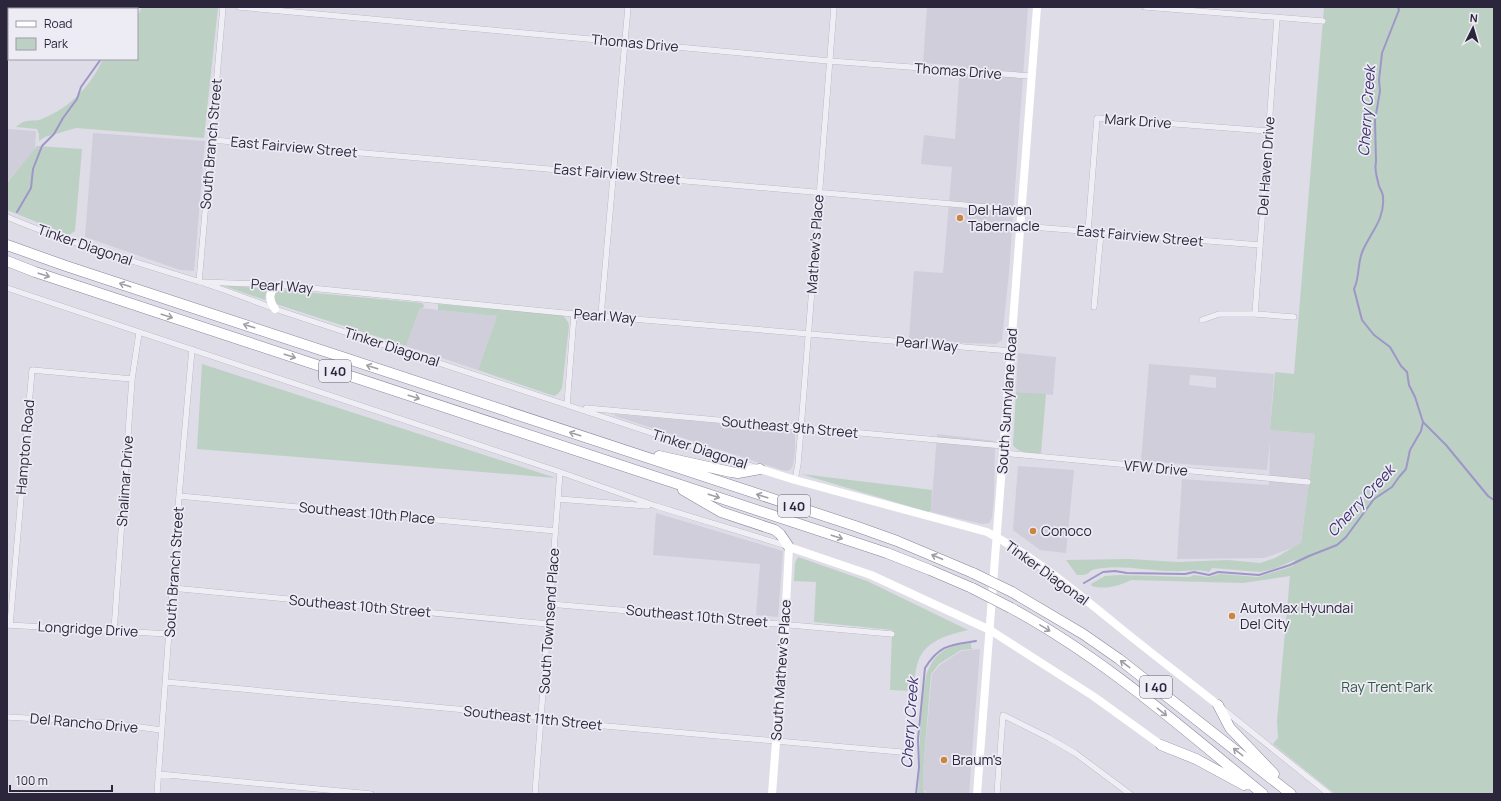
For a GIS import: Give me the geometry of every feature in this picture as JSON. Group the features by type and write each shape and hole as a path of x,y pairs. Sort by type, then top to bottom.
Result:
{"highway":[{"name":"Tinker Diagonal","path":"7,244 66,266 854,526 910,546 973,573 1012,592 1083,634 1119,659 1292,794"},
{"name":"I 40","path":"7,261 42,274 887,553 930,570 972,588 1011,608 1077,647 1109,670 1262,794"},
{"path":"612,446 731,472 738,473 760,469"},
{"path":"664,480 721,512 775,530 790,546"},
{"path":"1218,705 1232,731 1292,794"},
{"path":"1161,745 1196,759 1262,794"}],"street":[{"name":"South Branch Street","path":"199,282 223,7"},
{"name":"Thomas Drive","path":"239,7 829,61 1032,76"},
{"path":"602,315 628,7"},
{"name":"Mathew's Place","path":"794,480 798,464 818,192 834,7"},
{"name":"South Sunnylane Road","path":"977,794 1037,7"},
{"path":"1145,7 1323,21"},
{"name":"Del Haven Drive","path":"1255,314 1277,18"},
{"name":"Mark Drive","path":"1088,231 1097,118 1268,130"},
{"name":"East Fairview Street","path":"212,140 1021,210"},
{"name":"Tinker Diagonal","path":"7,217 67,240 144,266 199,282 794,480 986,532 1007,543 1054,574 1329,794"},
{"name":"East Fairview Street","path":"1020,226 1260,246"},
{"path":"1094,306 1102,232"},
{"name":"Pearl Way","path":"199,282 280,285 574,314 602,315 1011,351"},
{"path":"275,308 271,302 270,295 274,288 280,285"},
{"path":"7,288 560,472 656,506 790,546 878,578 990,630 1093,696 1161,745"},
{"path":"567,405 574,314"},
{"path":"1202,320 1218,314 1255,314 1294,317"},
{"name":"Shalimar Drive","path":"114,631 132,379 139,333"},
{"name":"South Branch Street","path":"157,794 179,496 192,349"},
{"name":"Hampton Road","path":"9,625 32,370 132,379"},
{"name":"Southeast 9th Street","path":"576,407 801,428 1003,450"},
{"name":"VFW Drive","path":"1003,450 1308,482"},
{"name":"South Townsend Place","path":"535,794 560,472"},
{"name":"Southeast 10th Place","path":"179,496 556,531"},
{"path":"558,499 656,506"},
{"name":"South Mathew's Place","path":"772,794 790,546"},
{"name":"Southeast 10th Street","path":"172,588 548,624"},
{"name":"Southeast 10th Street","path":"550,604 892,634"},
{"name":"Longridge Drive","path":"9,625 169,634"},
{"name":"Southeast 11th Street","path":"166,682 532,716 548,721 901,752"},
{"path":"997,794 1003,715 1075,753 1130,794"},
{"name":"Del Rancho Drive","path":"7,717 110,723 161,730"},
{"path":"158,774 371,794"}],"shaded area":[{"path":"927,7 1028,7 1009,272 1002,340 996,344 909,339 914,271 943,273 952,167 921,164 924,135 955,139 960,66 923,63"},
{"path":"7,129 36,131 35,150 7,182"},
{"path":"93,133 205,141 194,271 180,270 85,237"},
{"path":"420,308 497,316 478,370 406,346"},
{"path":"1018,353 1056,357 1053,395 1016,392"},
{"path":"1149,364 1274,374 1270,430 1315,434 1301,543 1298,546 1264,558 1177,559 1182,479 1269,485 1270,441 1267,470 1141,461","holes":["1190,375 1216,377 1216,388 1189,385"]},
{"path":"615,414 795,430 795,451 793,464 791,469 787,471 782,470 615,416"},
{"path":"937,434 995,441 994,495 992,518 989,523 982,524 931,512"},
{"path":"1018,466 1074,470 1066,553 1040,550 1013,530"},
{"path":"656,513 783,551 778,617 756,615 760,564 653,555"},
{"path":"980,649 969,794 926,794 926,791 923,791 923,772 932,674 940,665 961,651"}],"green space":[{"path":"142,7 218,7 204,138 76,128 45,137 39,141 37,129 16,127 27,121 40,120 63,108 79,94 93,78 102,60 138,60 138,15"},
{"name":"Ray Trent Park","path":"1324,7 1494,7 1494,794 1335,794 1273,744 1278,738 1277,721 1290,576 1243,583 1131,580 1117,586 1102,588 1092,586 1091,584 1105,576 1120,575 1189,577 1194,575 1208,577 1220,574 1258,577 1293,566 1295,560 1274,569 1260,572 1212,568 1209,572 1200,570 1164,571 1115,567 1093,570 1087,574 1077,575 1066,560 1129,559 1178,562 1228,560 1260,563 1275,558 1301,543 1315,434 1270,430 1275,372 1294,374"},
{"path":"37,146 82,149 75,231 69,235 7,210 7,183"},
{"path":"221,285 267,289 265,300"},
{"path":"283,290 422,303 424,305 423,308 420,308 406,346 276,304 276,292"},
{"path":"438,304 563,315 569,326 562,388 558,394 554,396 478,370 497,316 438,310"},
{"path":"202,364 556,478 197,449"},
{"path":"1016,392 1046,394 1041,453 1022,451 1013,445"},
{"path":"801,474 932,490 931,511 928,512"},
{"path":"798,557 867,581 968,630 950,635 932,643 927,647 918,661 913,691 890,690 892,630 814,622 816,582 794,581 795,563"},
{"path":"971,643 971,647 973,649 961,650 939,664 931,674 923,772 923,791 925,794 918,794 923,691 927,672 935,658 948,648"}],"waterway":[{"name":"Cherry Creek","path":"1084,583 1103,572 1115,571 1127,573 1185,574 1194,572 1209,575 1218,572 1259,575 1290,565 1337,545 1346,537 1374,499 1392,487 1406,469 1410,450 1421,431 1423,422 1415,397 1409,385 1407,372 1401,366 1390,347 1374,335 1362,320 1354,289 1361,255 1380,219 1382,212 1383,196 1379,186 1375,165 1375,120 1380,91 1379,80 1382,53 1399,10 1398,7"},
{"path":"17,212 31,188 33,169 42,146 54,134 63,118 77,99 81,87 100,60"},
{"path":"1423,422 1446,445 1488,496 1494,500"},
{"name":"Cherry Creek","path":"916,794 919,767 918,739 925,668 930,660 941,650 953,645 976,641"}],"place":[{"name":"Del Haven Tabernacle","path":"960,218"},
{"name":"Conoco","path":"1033,531"},
{"name":"AutoMax Hyundai Del City","path":"1232,616"},
{"name":"Braum's","path":"944,760"}]}
